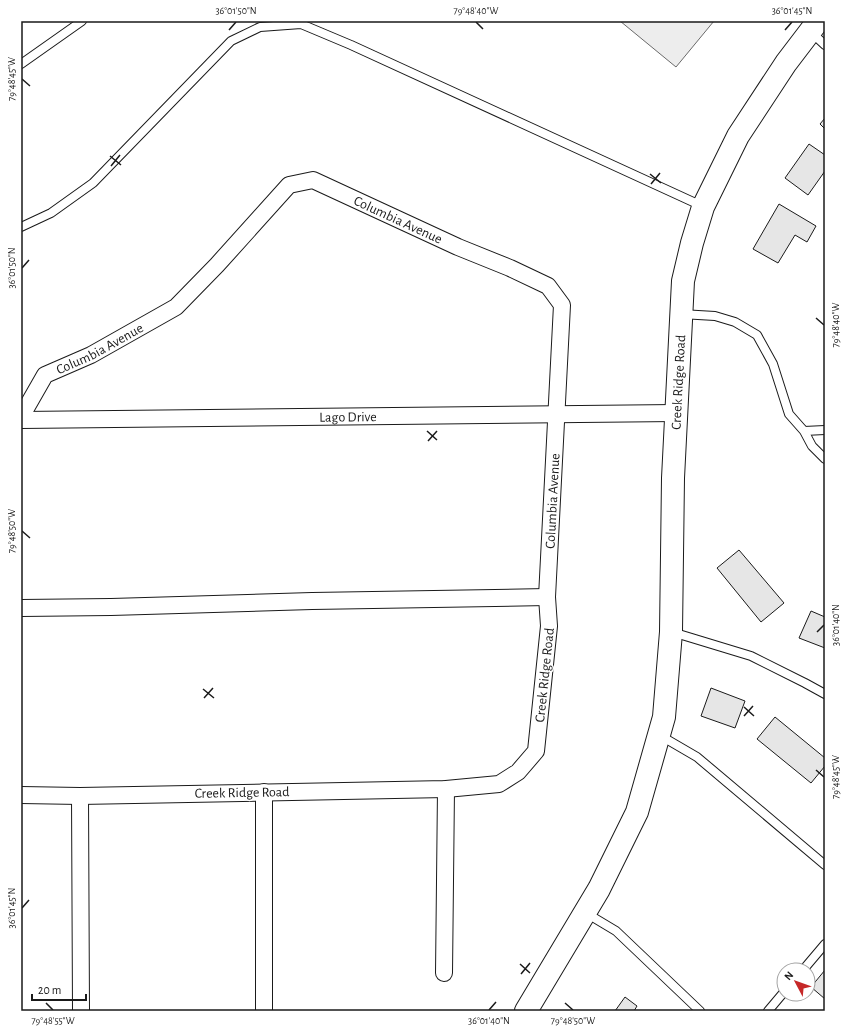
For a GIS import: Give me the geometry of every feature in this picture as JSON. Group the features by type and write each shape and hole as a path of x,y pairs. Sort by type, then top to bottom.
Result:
{"main road":[{"name":"Creek Ridge Road","path":"526,1011 599,889 637,812 664,717 671,632 673,478 681,314 683,281 692,243 703,207 738,136 786,63 818,32"}],"street":[{"name":"Columbia Avenue","path":"21,418 45,375 91,355 176,307 217,265 289,185 313,180 458,247 510,268 548,286 562,305 547,597"},
{"name":"Lago Drive","path":"21,418 676,413"},
{"path":"21,608 547,597"},
{"name":"Creek Ridge Road","path":"21,795 80,796 446,789 499,784 518,772 536,751 550,626 547,597"},
{"path":"444,973 446,789"},
{"path":"264,792 264,1011"},
{"path":"80,796 81,1011"}],"lane":[{"path":"21,64 82,21"},
{"path":"21,227 51,213 93,183 231,41 260,27 301,24 351,45 703,207"},
{"path":"681,314 715,316 735,322 757,335 773,364 789,414 804,430 812,446 825,459"},
{"path":"804,430 825,430"},
{"path":"671,632 751,656 825,694"},
{"path":"659,735 697,757 825,865"},
{"path":"585,913 616,931 700,1011"},
{"path":"810,962 825,944"},
{"path":"768,1011 776,1002"}],"shaded area":[{"path":"620,21 714,21 676,67"}],"building":[{"path":"825,118 825,129 820,124"},
{"path":"809,144 825,155 825,171 808,195 785,178"},
{"path":"779,204 816,226 807,242 795,235 778,263 753,249"},
{"path":"739,550 784,603 761,622 717,568"},
{"path":"811,611 825,617 825,648 799,638"},
{"path":"711,688 745,701 735,728 701,716"},
{"path":"775,717 825,758 825,766 811,783 757,739"},
{"path":"825,970 825,999 816,991 816,981"},
{"path":"625,997 637,1006 634,1011 615,1011"}]}
